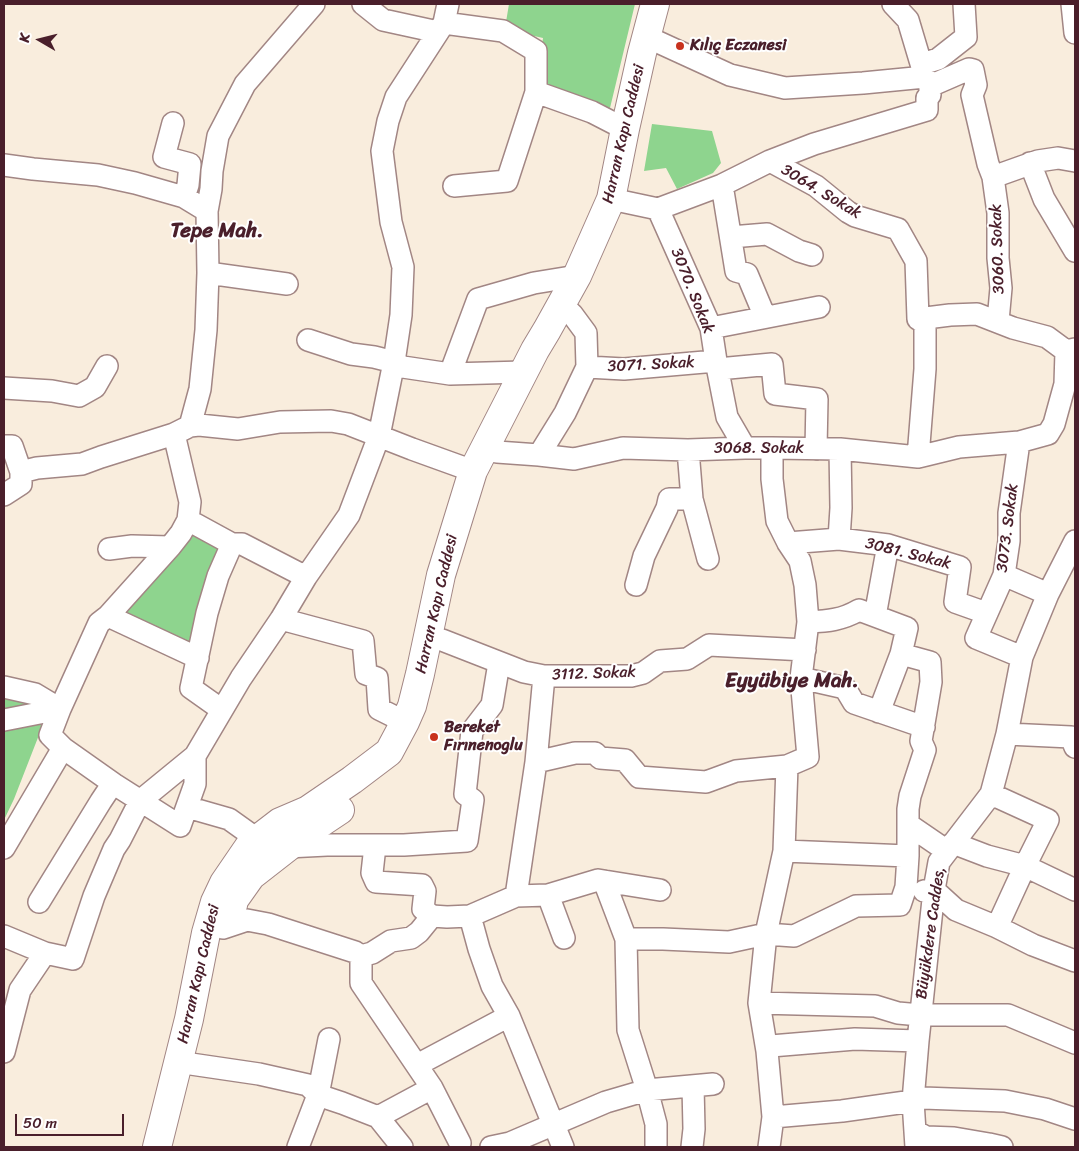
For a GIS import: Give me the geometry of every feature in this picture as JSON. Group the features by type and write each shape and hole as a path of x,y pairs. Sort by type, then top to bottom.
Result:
{"main road":[{"name":"Harran Kapı Caddesi","path":"157,1147 188,1019 206,933 215,902 224,883 250,845 280,822 308,810 389,752 412,706 441,575 473,471 523,372 577,276 614,200 625,129 655,4"},
{"name":"Harran Kapı Caddesi","path":"168,1147 191,1064 219,940 234,900 251,876 310,830 360,797 391,769 413,741 430,693 442,640 458,550 497,452 539,378 601,257 614,200 669,4"}],"street":[{"path":"195,756 195,784 180,826 114,784 63,748 50,735 60,708 99,623 108,616 170,547 181,534 188,520 190,502 182,430 200,389 206,330 208,273 207,211 218,136 245,84 314,4"},
{"path":"362,4 383,20 444,19 503,31 536,51 536,92 507,181 454,186"},
{"path":"770,161 814,144 928,110 926,98 930,96 926,76 908,20 893,4"},
{"path":"658,42 730,75 785,88 863,83 926,76 938,59 966,37 964,4"},
{"path":"1072,4 1075,33"},
{"path":"4,936 45,953 73,959 94,896 110,856 140,802 195,756 241,678 348,515 379,436 402,315 403,267 391,222 382,150 388,121 396,97 444,19"},
{"name":"3060. Sokak","path":"926,76 973,70 976,85 972,95 988,164 993,177 998,213 998,258 1001,288 998,321"},
{"path":"536,92 592,112 625,129"},
{"path":"173,123 164,157 190,164 188,185 184,197"},
{"path":"993,177 1030,163 1058,158 1075,161"},
{"name":"3064. Sokak","path":"658,209 722,185 770,161 816,186 842,208 855,216 898,229 916,261 925,369 918,457"},
{"path":"1030,163 1044,199 1075,251"},
{"path":"4,165 98,175 136,182 184,197 207,211"},
{"path":"722,185 736,272 747,274 765,317"},
{"path":"614,200 658,209"},
{"name":"3070. Sokak","path":"658,209 711,328 727,417 744,448"},
{"path":"731,237 767,234 812,255"},
{"path":"208,273 287,284"},
{"path":"450,374 478,299 534,283 577,276"},
{"path":"711,328 819,307"},
{"path":"539,454 565,413 587,367 586,333 572,314"},
{"path":"921,318 978,314 1013,328 1047,337 1071,350"},
{"path":"308,340 351,354 394,362 404,367 450,374 523,372"},
{"name":"3068. Sokak","path":"497,452 539,454 574,459 623,448 688,450 772,448 840,449 918,457 959,446 1019,442 1048,434 1054,424 1065,384 1071,350"},
{"name":"3071. Sokak","path":"587,367 624,369 772,364 775,394 818,399 816,449"},
{"path":"4,388 52,391 79,396 95,387 107,366"},
{"path":"21,472 37,468 82,464 199,425 238,429 280,422 330,420 348,424 412,450 473,471"},
{"name":"3073. Sokak","path":"1019,442 1009,513 1009,541 1004,575 976,638 1022,656"},
{"path":"4,446 12,446 21,472 21,484 4,495"},
{"path":"536,762 575,753 595,753 600,758 625,760 640,777 706,782 736,771 787,766 808,757 801,678 808,622 805,585 800,561 777,521 772,479 772,448"},
{"path":"840,449 840,539"},
{"path":"688,450 692,499 708,559"},
{"path":"636,585 644,556 669,499 692,499"},
{"path":"188,520 232,544 242,544 306,578"},
{"name":"3081. Sokak","path":"788,543 840,539 888,545 960,567 955,602 986,613"},
{"name":"Büyükdere Caddes,","path":"916,1139 913,1102 920,1015 934,890 939,862 991,794 1007,734 1022,656 1048,594 1075,541"},
{"path":"222,710 191,688 218,576 232,544"},
{"path":"875,616 888,545"},
{"path":"109,549 132,546 170,547"},
{"path":"1004,575 1048,594"},
{"path":"808,622 830,621 849,616 859,610 907,628 900,654 879,712"},
{"path":"108,616 198,658"},
{"path":"281,619 363,641 366,674 377,678 379,709 405,722"},
{"name":"3112. Sokak","path":"442,640 524,672 544,676 631,676 643,673 660,661 687,659 710,645 805,650"},
{"path":"626,939 729,942 766,934 794,936 856,906 900,905 906,887 908,809 910,796 925,750 921,741 931,682 930,662 900,654"},
{"path":"287,847 404,845 467,840 473,800 465,794 472,731 492,705 499,663"},
{"path":"516,896 536,762 544,676"},
{"path":"801,678 845,688 854,702 924,727"},
{"path":"4,687 35,694 60,708"},
{"path":"4,720 60,708"},
{"path":"1007,734 1074,740"},
{"path":"4,848 63,748"},
{"path":"769,1147 773,1117 767,1051 759,1004 766,934 784,851 787,766"},
{"path":"39,902 109,789 114,784"},
{"path":"991,794 1048,820 997,927"},
{"path":"187,807 229,819 258,839"},
{"path":"909,825 950,847 1025,866 1075,890"},
{"path":"375,846 372,873 376,882 422,885 425,891 423,908 432,916 470,916 516,896 548,895 598,880 660,890"},
{"path":"784,851 908,856"},
{"path":"604,881 626,939 628,1030 656,1124 656,1147"},
{"path":"906,887 919,892 934,890 956,910 997,927 1032,945 1075,961"},
{"path":"548,895 564,938"},
{"path":"223,928 247,920 268,924 354,952 361,956 372,953 391,942 411,938 419,932 432,916"},
{"path":"470,916 492,986 509,1016 563,1147"},
{"path":"4,1052 20,990 45,953"},
{"path":"361,956 361,984 432,1088 462,1146"},
{"path":"759,1004 875,1006 898,1013 920,1015 1008,1015 1075,1043"},
{"path":"416,1065 509,1016"},
{"path":"298,1147 318,1095 329,1039"},
{"path":"767,1051 771,1046 855,1039 918,1041"},
{"path":"191,1064 260,1074 308,1086 318,1095 378,1117 392,1143"},
{"path":"490,1147 510,1143 606,1102 647,1090 703,1085 692,1147"},
{"path":"378,1117 432,1088"},
{"path":"773,1117 842,1111 913,1102 923,1098 1005,1101 1046,1109 1075,1119"},
{"path":"916,1139 926,1137 954,1138 1002,1147"}],"green space":[{"path":"509,4 635,4 610,108 537,84 543,38 512,31 506,22"},
{"path":"652,124 712,131 721,163 713,173 677,189 666,168 644,171"},
{"path":"192,530 224,546 195,653 116,617"},
{"path":"4,693 33,699 46,717 4,820"}],"place":[{"name":"Kılıç Eczanesi","path":"680,46"},
{"name":"Bereket Fırınenoglu","path":"434,737"}],"district":[{"name":"Tepe Mah.","path":"217,232"},
{"name":"Eyyübiye Mah.","path":"792,682"}]}
